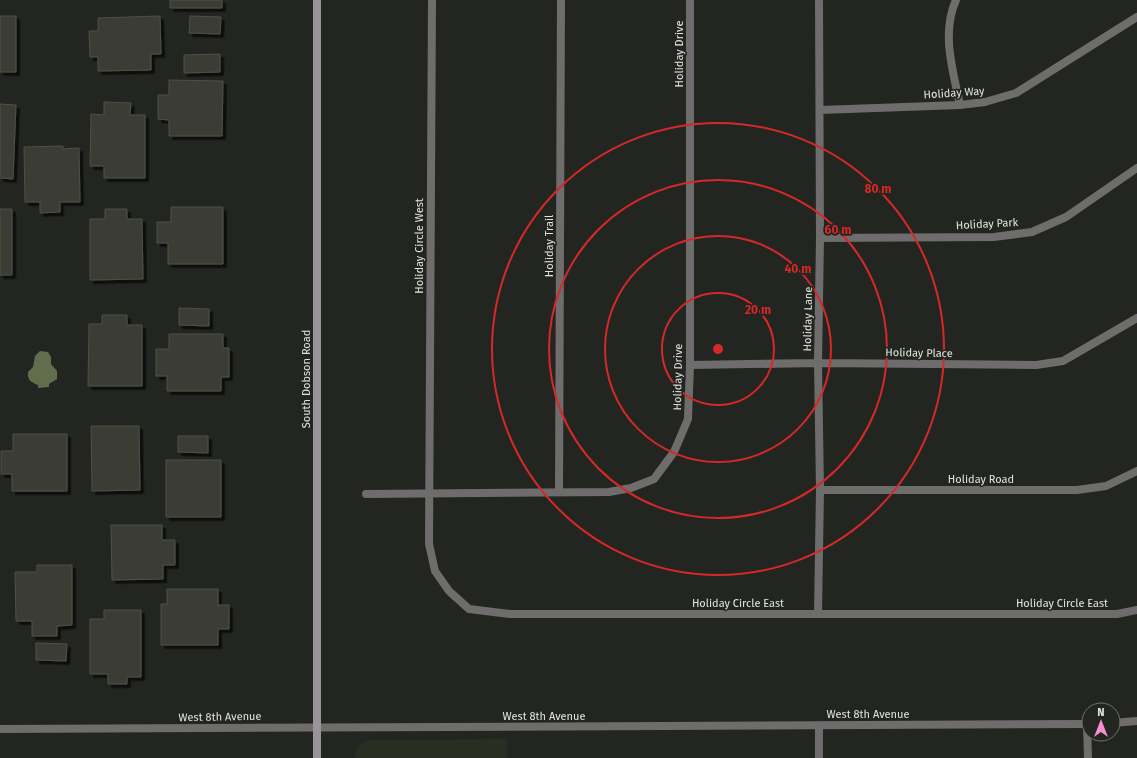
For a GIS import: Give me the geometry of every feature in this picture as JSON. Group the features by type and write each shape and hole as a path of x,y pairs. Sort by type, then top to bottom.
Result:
{"main road":[{"name":"South Dobson Road","path":"316,758 317,0"}],"street":[{"name":"Holiday Circle West","path":"429,493 432,0"},
{"name":"Holiday Trail","path":"559,492 561,0"},
{"name":"Holiday Drive","path":"366,494 609,492 631,488 654,479 674,452 688,419 690,365 690,0"},
{"name":"Holiday Lane","path":"818,614 820,490 818,363 820,238 819,0"},
{"path":"956,0 951,10 949,51 960,105"},
{"name":"Holiday Way","path":"820,110 960,105 985,102 1016,93 1137,16"},
{"name":"Holiday Park","path":"820,238 994,237 1032,232 1066,217 1137,168"},
{"name":"Holiday Place","path":"690,365 818,363 1036,365 1063,361 1137,318"},
{"name":"Holiday Road","path":"820,490 1077,490 1106,486 1137,471"},
{"name":"Holiday Circle East","path":"429,493 429,544 435,571 449,591 469,609 510,614 1117,614 1137,610"},
{"path":"1121,722 1137,721"},
{"name":"West 8th Avenue","path":"0,729 1081,724"},
{"path":"819,726 819,758"},
{"path":"1088,742 1088,758"}],"shaded area":[{"path":"40,351 48,352 51,357 51,364 57,371 57,379 49,384 49,387 38,388 38,385 31,382 28,377 28,372 33,367 35,356"},
{"path":"507,739 507,758 355,758 356,749 362,743 370,740"}],"building":[{"path":"170,0 222,0 222,8 170,8"},
{"path":"0,16 16,16 16,72 0,72"},
{"path":"160,16 161,54 151,54 151,70 98,71 98,57 90,57 89,31 98,31 98,18"},
{"path":"190,16 221,17 220,34 189,33"},
{"path":"220,54 220,72 184,73 184,55"},
{"path":"169,80 223,81 222,136 169,136 169,120 158,119 158,95 169,95"},
{"path":"104,102 131,103 130,115 145,115 145,178 104,178 104,166 90,166 91,114 104,115"},
{"path":"0,104 16,105 13,179 0,178"},
{"path":"63,146 63,149 79,148 80,202 60,202 60,212 40,213 40,202 25,202 24,147"},
{"path":"171,207 223,207 223,264 168,264 168,243 157,243 157,222 171,222"},
{"path":"0,209 12,209 12,275 0,275"},
{"path":"105,209 127,209 127,219 142,219 143,279 90,280 90,219 105,219"},
{"path":"179,308 209,309 209,326 179,325"},
{"path":"102,315 127,315 127,325 142,325 142,386 88,386 89,324 102,324"},
{"path":"169,334 223,334 223,348 229,348 229,377 221,377 221,391 167,391 167,376 156,376 156,349 169,349"},
{"path":"91,426 139,426 140,490 92,491"},
{"path":"13,434 67,434 67,491 12,491 12,474 1,474 1,451 13,451"},
{"path":"178,436 208,436 208,453 178,452"},
{"path":"166,460 221,460 221,517 166,517"},
{"path":"111,525 162,525 162,540 175,540 175,565 163,565 163,579 112,580"},
{"path":"37,565 72,565 72,625 57,626 57,636 32,636 32,621 16,621 15,572 37,572"},
{"path":"167,589 218,589 218,605 229,605 229,629 218,629 218,645 161,645 161,604 167,604"},
{"path":"104,610 141,610 141,677 127,677 127,684 108,684 108,674 90,674 90,619 104,619"},
{"path":"36,643 67,644 66,661 36,660"}]}
